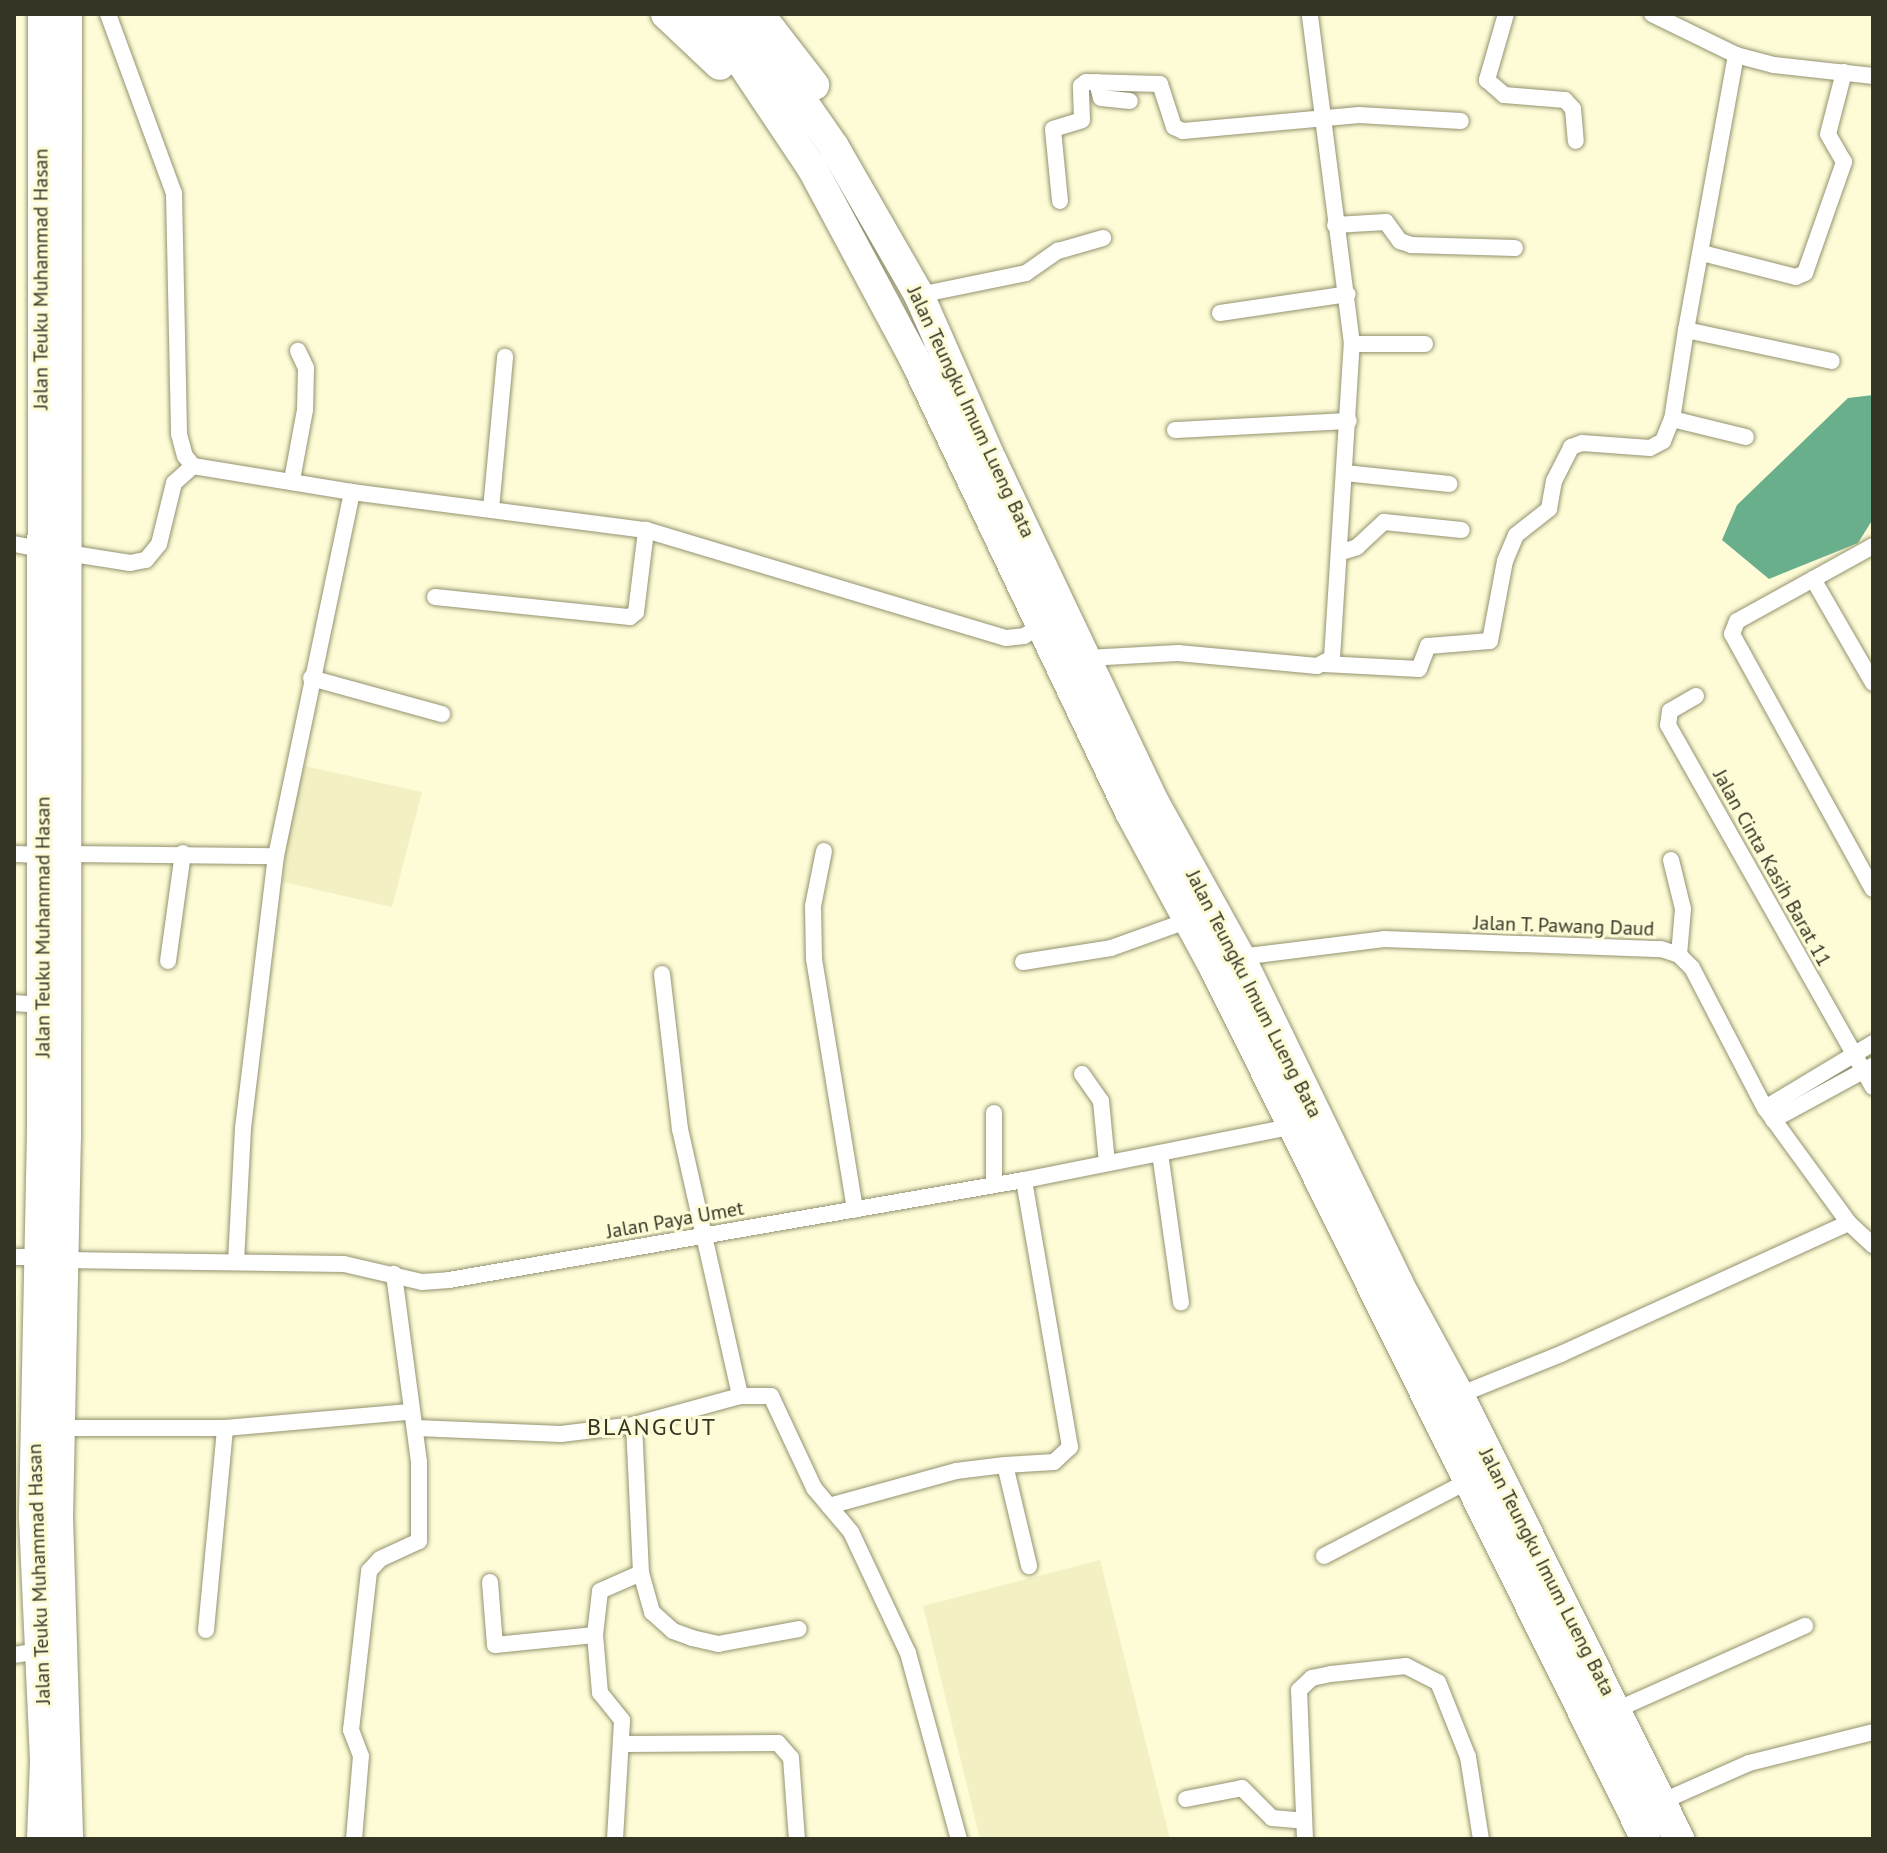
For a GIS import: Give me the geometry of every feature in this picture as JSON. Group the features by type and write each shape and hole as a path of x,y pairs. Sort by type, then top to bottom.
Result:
{"highway":[{"name":"Jalan Teuku Muhammad Hasan","path":"42,1839 27,1653 36,1428 38,1258 54,1134 42,854 43,14"},
{"name":"Jalan Teuku Muhammad Hasan","path":"40,549 67,14"},
{"name":"Jalan Teungku Imum Lueng Bata","path":"666,14 729,74 812,168"},
{"path":"698,14 775,86"},
{"path":"730,14 775,86"},
{"name":"Jalan Teungku Imum Lueng Bata","path":"759,14 824,101 834,147"},
{"name":"Jalan Teungku Imum Lueng Bata","path":"775,86 812,168 913,356 1044,624 1143,808 1240,957 1398,1283 1459,1395 1679,1839"},
{"name":"Jalan Teungku Imum Lueng Bata","path":"775,86 834,147 919,295 1087,658 1189,920 1646,1839"},
{"name":"Jalan Teuku Muhammad Hasan","path":"42,854 28,1004 54,1134"},
{"name":"Jalan Teuku Muhammad Hasan","path":"36,1428 68,1839"}],"street":[{"path":"108,14 174,193 179,434 193,466"},
{"path":"1310,14 1352,344 1342,552 1333,652 1324,664"},
{"path":"1506,14 1487,80 1504,95 1565,100 1573,109 1576,141"},
{"path":"1652,14 1736,55 1774,65 1873,76"},
{"path":"1087,658 1178,653 1419,669 1428,646 1490,641 1510,548 1518,532 1549,509 1554,481 1571,447 1582,443 1650,448 1663,441 1672,419 1736,55"},
{"path":"1702,253 1796,277 1805,273 1844,162 1828,134 1844,72"},
{"path":"1097,82 1101,98 1130,101"},
{"path":"1060,201 1053,129 1082,120 1081,86 1097,82 1160,84 1174,127 1183,131 1373,115 1461,121"},
{"path":"1335,225 1386,222 1400,241 1411,245 1515,248"},
{"path":"919,295 1026,273 1058,251 1103,238"},
{"path":"1220,313 1348,294"},
{"path":"1686,330 1832,361"},
{"path":"1352,344 1425,344"},
{"path":"292,480 305,410 306,368 298,351"},
{"path":"491,509 505,357"},
{"path":"1672,419 1746,437"},
{"path":"1175,430 1349,421"},
{"path":"40,549 130,563 146,560 159,544 174,483 193,466 352,492 646,530 1006,638 1024,636 1044,624"},
{"path":"1345,473 1449,484"},
{"path":"236,1262 245,1102 276,856 352,492"},
{"path":"1342,552 1357,547 1384,522 1462,530"},
{"path":"435,597 630,617 636,612 646,530"},
{"path":"1873,546 1737,621 1733,638 1873,889"},
{"path":"1813,579 1873,683"},
{"path":"311,678 442,714"},
{"name":"Jalan Cinta Kasih Barat 11","path":"1696,696 1670,711 1668,725 1854,1054 1868,1068 1873,1087"},
{"path":"824,851 813,906 814,959 855,1210"},
{"path":"168,961 183,853"},
{"path":"42,854 276,856"},
{"path":"1671,860 1683,909 1679,955"},
{"path":"1023,962 1111,948 1189,920"},
{"name":"Jalan T. Pawang Daud","path":"1240,957 1384,939 1661,949 1679,955 1692,968 1769,1114 1849,1223 1873,1245"},
{"path":"662,974 680,1129 740,1396"},
{"path":"1769,1114 1873,1043"},
{"path":"1769,1114 1868,1068"},
{"path":"1082,1074 1101,1101 1107,1163"},
{"path":"994,1113 994,1185"},
{"name":"Jalan Paya Umet","path":"38,1258 344,1264 422,1282 449,1280 1024,1180 1290,1127"},
{"path":"1160,1153 1181,1303"},
{"path":"829,1506 956,1471 1054,1462 1070,1447 1024,1180"},
{"path":"1459,1395 1561,1354 1849,1223"},
{"path":"354,1839 361,1756 351,1730 366,1588 373,1564 419,1541 416,1428 409,1412 394,1274"},
{"path":"416,1428 561,1434 634,1425 740,1396 764,1395 775,1402 814,1488 851,1532 908,1653 959,1839"},
{"path":"36,1428 225,1428 409,1412"},
{"path":"634,1425 641,1573 652,1612 673,1631 718,1644 799,1629"},
{"path":"206,1630 225,1428"},
{"path":"1005,1465 1029,1566"},
{"path":"1324,1556 1468,1481"},
{"path":"615,1839 624,1744 622,1720 597,1682 595,1635 600,1591 641,1573"},
{"path":"490,1582 495,1645 595,1635"},
{"path":"1616,1710 1805,1626"},
{"path":"1305,1839 1299,1690 1312,1678 1406,1666 1430,1674 1444,1695 1468,1757 1481,1839"},
{"path":"1661,1802 1749,1763 1873,1732"},
{"path":"624,1744 778,1743 791,1758 797,1839"},
{"path":"1186,1799 1242,1788 1272,1818 1304,1821"}],"shaded area":[{"path":"1873,395 1873,519 1858,543 1769,579 1722,540 1737,505 1848,398"},
{"path":"304,766 422,792 392,907 283,882 289,820"},
{"path":"1100,1560 1170,1839 980,1839 923,1606"}],"district":[{"name":"BLANGCUT","path":"652,1427"}]}
